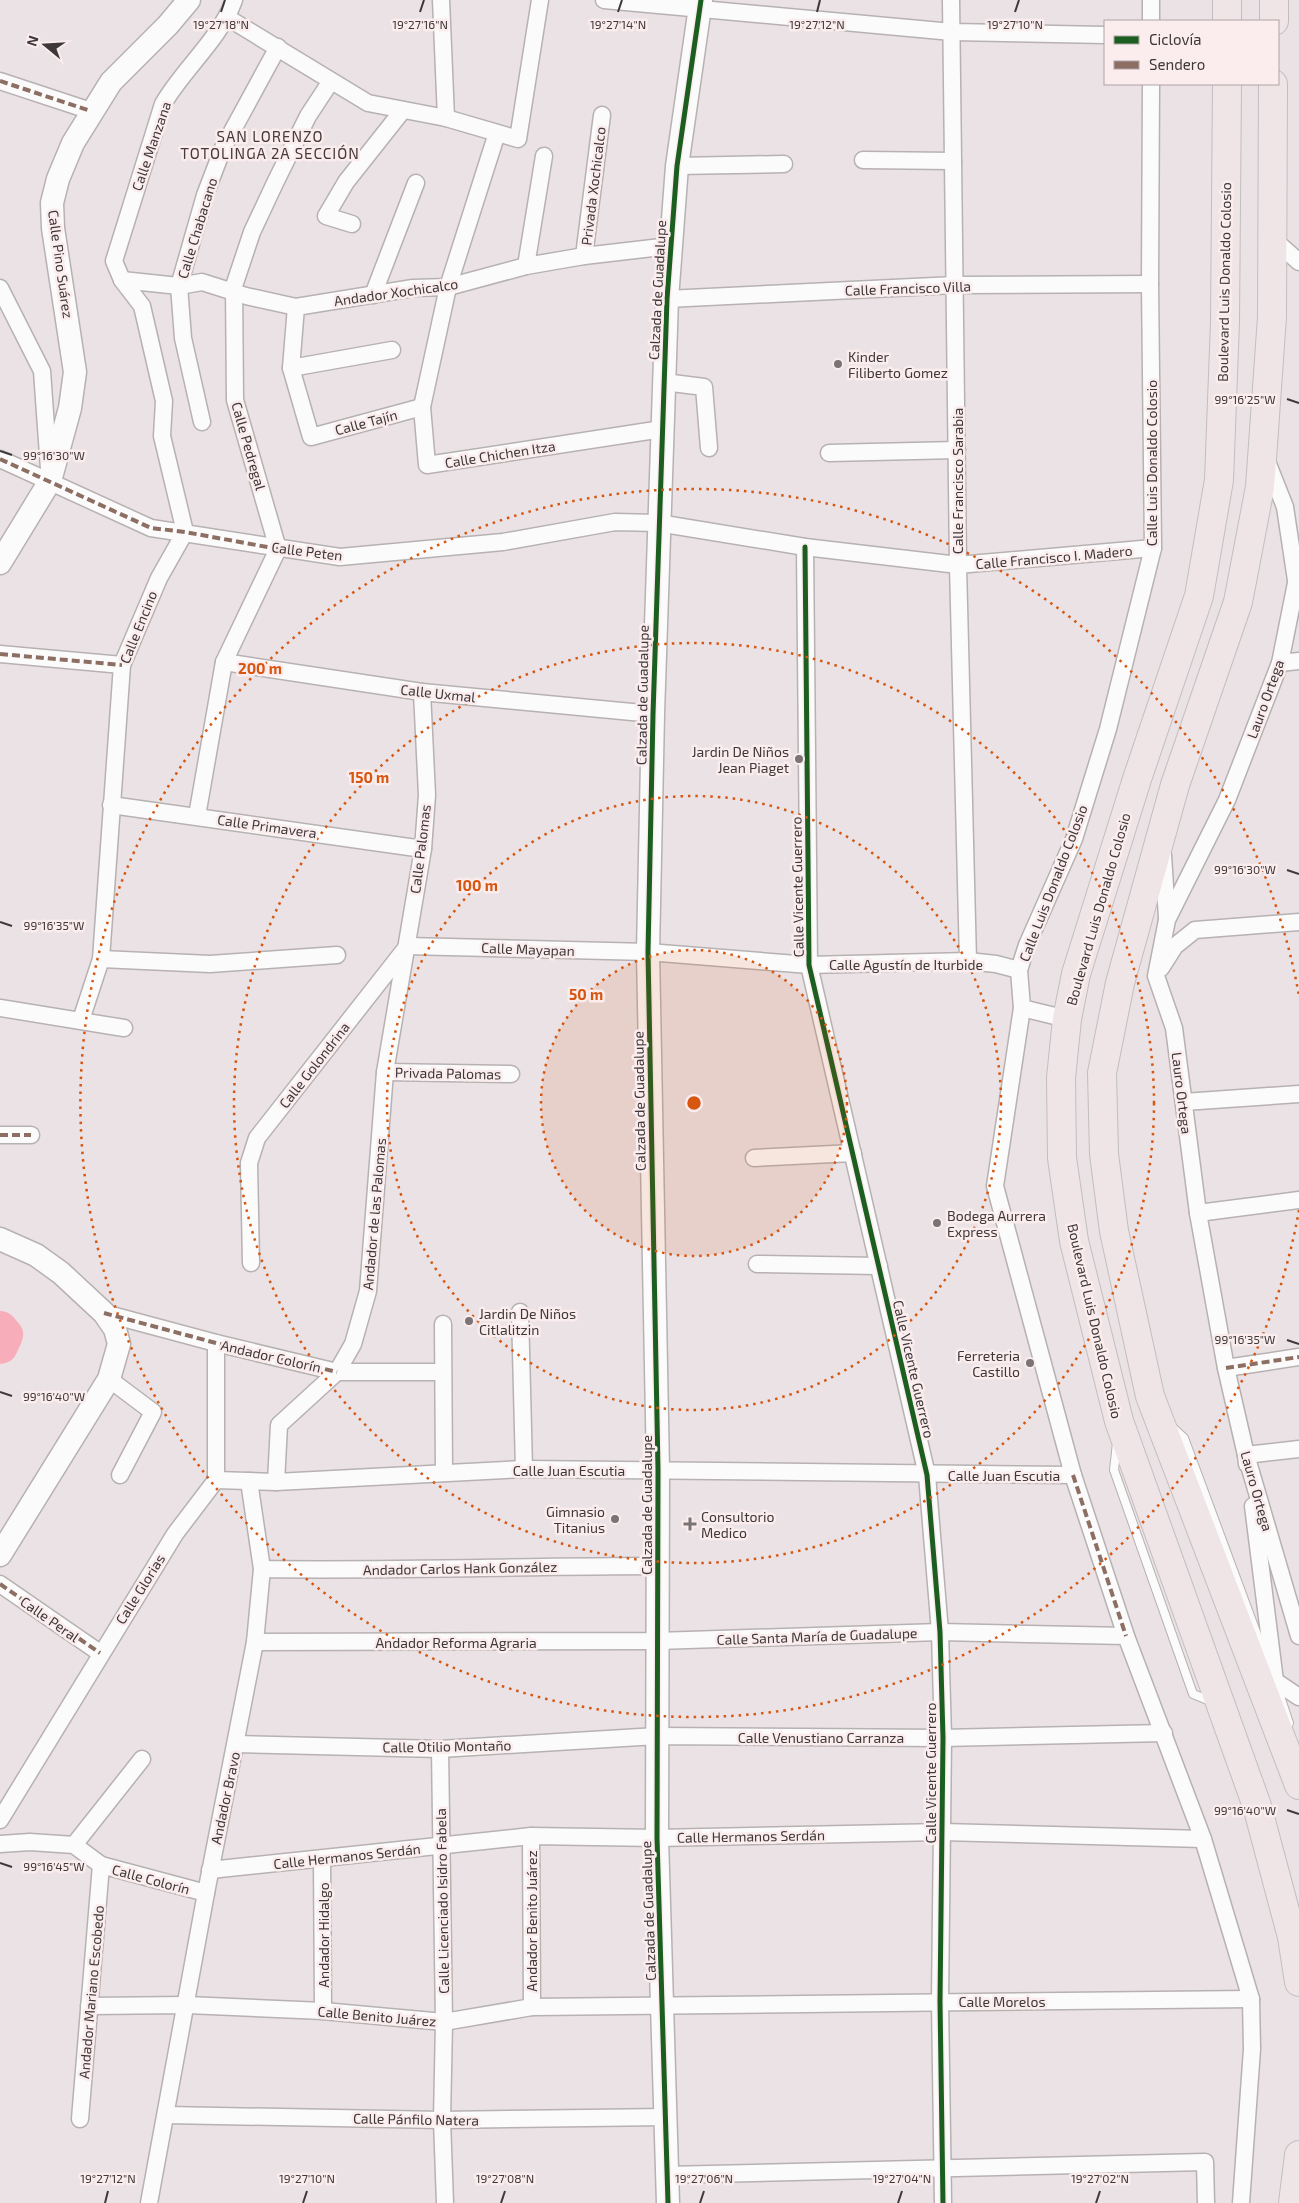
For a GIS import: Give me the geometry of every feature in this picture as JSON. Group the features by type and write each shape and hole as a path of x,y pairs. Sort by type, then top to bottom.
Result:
{"highway":[{"path":"1227,0 1227,20"},
{"path":"1274,0 1274,20"},
{"name":"Boulevard Luis Donaldo Colosio","path":"1227,85 1225,322 1220,480 1199,596 1137,779 1076,974 1067,1019 1061,1078 1062,1158 1074,1241 1119,1421 1257,1806 1292,1937 1299,1982"},
{"path":"1274,85 1272,317 1260,487 1238,602 1175,785 1120,983 1102,1073 1104,1154 1114,1231 1150,1396 1299,1785"},
{"path":"1293,2203 1299,2155"}],"street":[{"name":"Calle Pino Suárez","path":"0,563 50,481 70,408 75,372 53,228 52,203 58,179 69,152 91,110 111,82 168,25 189,0"},
{"name":"Calle Manzana","path":"122,280 114,261 163,104 175,84 228,18 234,0"},
{"path":"441,0 446,118"},
{"path":"228,18 368,103 446,118 518,139 540,0"},
{"path":"604,0 700,5 952,32 1104,35"},
{"name":"Calle Francisco Sarabia","path":"951,0 958,565 968,961"},
{"path":"1151,0 1151,20"},
{"name":"Calzada de Guadalupe","path":"668,2203 657,1838 658,1470 648,952 658,523 667,299 678,166 700,5"},
{"name":"Calle Chabacano","path":"202,422 183,338 179,286 206,195 224,148 278,47"},
{"path":"0,80 91,110"},
{"name":"Calle Pedregal","path":"278,549 235,400 233,292 256,224 308,116 331,81"},
{"name":"Calle Luis Donaldo Colosio","path":"1019,970 1027,945 1074,839 1108,729 1153,548 1150,284 1151,85"},
{"path":"352,224 326,216 346,182 403,110"},
{"name":"Privada Xochicalco","path":"584,256 602,115"},
{"name":"Calle Chichen Itza","path":"497,133 448,287 422,407 427,465 662,430"},
{"path":"526,266 544,156"},
{"path":"863,160 953,161"},
{"path":"678,166 784,164"},
{"path":"373,295 416,183"},
{"path":"1273,239 1299,262"},
{"name":"Andador Xochicalco","path":"122,280 179,286 202,282 233,292 296,307 413,288 448,287 526,266 584,256 670,246"},
{"path":"122,280 142,306 164,401 162,436 185,532"},
{"name":"Calle Francisco Villa","path":"667,299 955,285 1150,284"},
{"path":"0,288 42,371 50,481"},
{"path":"296,307 291,368 392,350"},
{"name":"Calle Tajín","path":"291,368 311,437 422,407"},
{"path":"664,382 704,387 708,448"},
{"path":"829,453 958,450"},
{"name":"Lauro Ortega","path":"1263,452 1285,507 1298,575 1280,663 1227,800 1167,920 1156,976 1174,1028 1198,1213 1226,1368 1246,1455 1299,1636"},
{"name":"Calle Peten","path":"0,459 152,528 278,549 340,557 503,542 615,522 658,523"},
{"name":"Calle Francisco I. Madero","path":"658,523 805,547 958,565 1153,548"},
{"name":"Calle Encino","path":"81,1020 101,959 122,665 159,578 185,532"},
{"name":"Calle Vicente Guerrero","path":"805,547 810,965 927,1475 940,1632 944,1738 940,2001 943,2203"},
{"path":"197,816 224,662 278,549"},
{"path":"0,654 122,665"},
{"path":"1280,663 1299,660"},
{"name":"Calle Uxmal","path":"224,662 422,692 653,714"},
{"name":"Calle Palomas","path":"408,946 417,873 423,849 427,795 422,692"},
{"name":"Calle Primavera","path":"111,805 423,849"},
{"path":"1162,834 1167,920"},
{"path":"1156,976 1175,946 1195,930 1299,922"},
{"name":"Calle Mayapan","path":"408,946 648,952"},
{"name":"Andador de las Palomas","path":"276,1482 278,1425 336,1372 353,1344 368,1290 385,1072 408,946"},
{"name":"Calle Golondrina","path":"251,1263 249,1163 258,1138 408,946"},
{"name":"Calle Agustín de Iturbide","path":"648,952 810,965 968,961 996,964 1019,970"},
{"path":"101,959 210,964 337,955"},
{"path":"1019,970 1022,1008 995,1186 1073,1475 1126,1636 1203,1839 1251,1999 1252,2049 1241,2203"},
{"path":"0,1008 124,1028"},
{"path":"1022,1008 1067,1019"},
{"name":"Privada Palomas","path":"385,1072 510,1074"},
{"path":"1184,1102 1299,1094"},
{"path":"0,1135 31,1135"},
{"path":"754,1158 853,1152"},
{"path":"1198,1213 1299,1200"},
{"path":"0,1239 36,1255 61,1273 104,1313 115,1329 119,1344 109,1379 0,1555"},
{"path":"757,1264 879,1266"},
{"path":"520,1312 524,1469"},
{"name":"Andador Colorín","path":"104,1313 336,1372 442,1372"},
{"path":"443,1324 444,1473"},
{"path":"216,1343 216,1480"},
{"path":"1226,1368 1299,1357"},
{"path":"109,1379 153,1412 120,1475"},
{"path":"1299,1449 1246,1455 1275,1681 1299,1697"},
{"name":"Calle Juan Escutia","path":"216,1480 276,1482 524,1469 927,1475 1073,1475"},
{"name":"Calle Glorias","path":"0,1820 100,1653 175,1534 216,1480"},
{"name":"Andador Bravo","path":"166,2115 210,1870 255,1642 262,1569 249,1481"},
{"name":"Andador Carlos Hank González","path":"262,1569 378,1571 506,1566 658,1566"},
{"name":"Calle Peral","path":"0,1584 100,1653"},
{"name":"Calle Santa María de Guadalupe","path":"657,1641 940,1632 1126,1636"},
{"name":"Andador Reforma Agraria","path":"255,1642 657,1641"},
{"name":"Calle Venustiano Carranza","path":"657,1736 944,1738 1164,1733"},
{"name":"Calle Otilio Montaño","path":"236,1744 440,1749 657,1736"},
{"name":"Calle Licenciado Isidro Fabela","path":"440,1749 444,2022 442,2120 446,2203"},
{"path":"0,1844 30,1842 74,1845 142,1759"},
{"name":"Calle Hermanos Serdán","path":"210,1870 531,1836 657,1838 942,1832 1203,1839"},
{"name":"Andador Benito Juárez","path":"531,1836 532,2007"},
{"name":"Calle Colorín","path":"74,1845 101,1865 206,1893"},
{"name":"Andador Hidalgo","path":"322,1859 323,2011"},
{"name":"Andador Mariano Escobedo","path":"80,2118 101,1865"},
{"name":"Calle Morelos","path":"662,2006 940,2001 1251,1999"},
{"name":"Calle Benito Juárez","path":"90,2006 186,2005 323,2011 444,2022 532,2007 662,2006"},
{"path":"149,2203 166,2115"},
{"name":"Calle Pánfilo Natera","path":"166,2115 442,2120 666,2117"},
{"path":"667,2175 1205,2162 1206,2203"}],"lane":[{"path":"1156,1411 1184,1438 1294,1735"}],"waterway":[{"path":"0,1329 5,1335 0,1346"}],"marked path":[{"path":"0,81 91,111"},
{"path":"0,459 151,528 185,532 278,549"},
{"path":"0,654 122,665"},
{"path":"0,1135 31,1135"},
{"path":"104,1313 216,1343 337,1372"},
{"path":"1226,1368 1299,1357"},
{"path":"1073,1475 1126,1636"},
{"path":"0,1584 100,1653"}],"cycle path":[{"path":"668,2203 657,1838 658,1470 648,952 653,714 667,299 677,166 701,0"},
{"path":"805,547 809,965 927,1475 940,1632 943,1738 940,2001 943,2203"}],"place":[{"name":"Kinder Filiberto Gomez","path":"838,364"},
{"name":"Jardin De Niños Jean Piaget","path":"799,759"},
{"name":"Bodega Aurrera Express","path":"937,1223"},
{"name":"Jardin De Niños Citlalitzin","path":"469,1321"},
{"name":"Ferreteria Castillo","path":"1030,1363"},
{"name":"Gimnasio Titanius","path":"615,1519"},
{"name":"Consultorio Medico","path":"690,1524"}],"district":[{"name":"SAN LORENZO TOTOLINGA 2A SECCIÓN","path":"270,144"}]}
